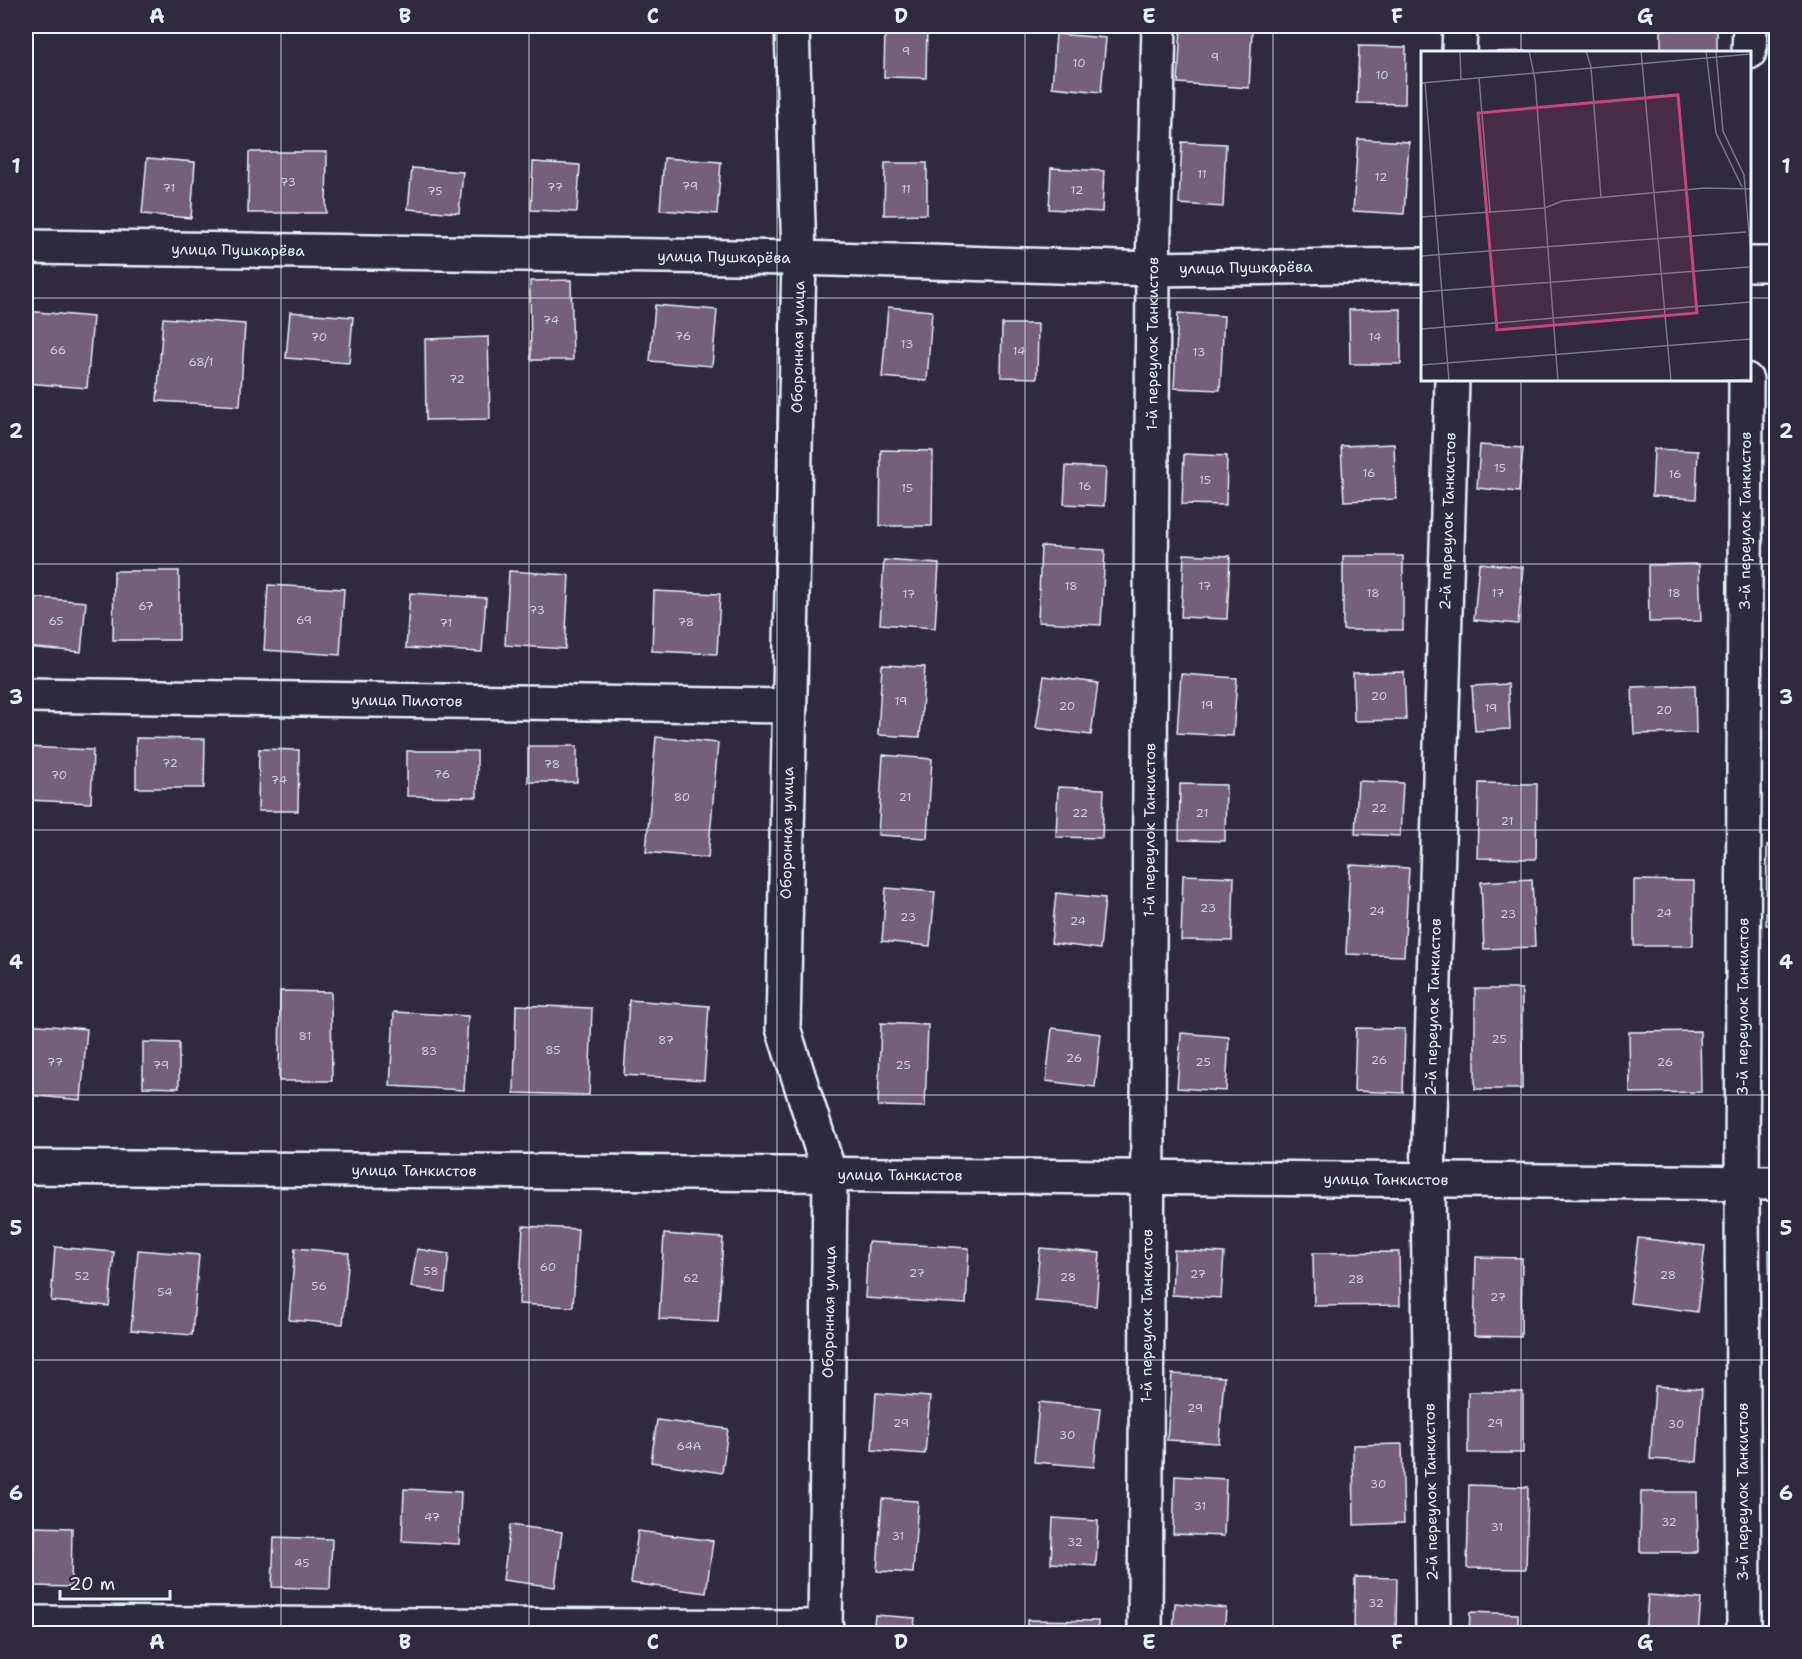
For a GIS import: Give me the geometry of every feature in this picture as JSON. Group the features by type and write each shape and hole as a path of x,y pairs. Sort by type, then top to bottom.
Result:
{"street":[{"name":"Оборонная улица","path":"792,26 800,258 783,1028 830,1175 826,1630"},
{"name":"1-й переулок Танкистов","path":"1146,1634 1153,269 1159,26"},
{"path":"1459,51 1460,26"},
{"path":"1749,51 1750,26"},
{"name":"улица Пушкарёва","path":"26,247 800,258 1153,269 1421,265"},
{"path":"1751,264 1776,264"},
{"name":"2-й переулок Танкистов","path":"1433,1634 1428,1179 1452,381"},
{"name":"3-й переулок Танкистов","path":"1744,1634 1742,1183 1746,381"},
{"name":"улица Пилотов","path":"26,695 790,706"},
{"name":"улица Танкистов","path":"26,1167 1776,1183"},
{"path":"26,1623 826,1630"}],"building":[{"path":"885,26 927,26 926,78 884,77"},
{"path":"1181,26 1252,31 1249,88 1178,83"},
{"path":"1661,30 1717,30 1717,51 1661,51"},
{"path":"1056,34 1106,38 1101,92 1052,87"},
{"path":"1359,46 1406,47 1405,104 1357,103"},
{"path":"1358,139 1409,142 1404,214 1353,211"},
{"path":"1182,142 1226,144 1223,207 1179,204"},
{"path":"249,152 327,152 326,213 248,213"},
{"path":"147,158 195,162 191,218 142,214"},
{"path":"664,158 721,162 717,214 660,210"},
{"path":"533,162 580,165 577,212 531,210"},
{"path":"885,163 927,163 927,214 884,215"},
{"path":"412,168 463,172 459,213 408,209"},
{"path":"1051,168 1104,171 1102,212 1049,209"},
{"path":"571,280 573,360 531,360 530,281"},
{"path":"655,305 717,310 712,366 650,361"},
{"path":"888,307 932,311 927,381 882,377"},
{"path":"1401,309 1401,364 1350,364 1349,310"},
{"path":"26,311 93,317 87,388 26,383"},
{"path":"290,312 353,317 349,363 286,358"},
{"path":"1178,313 1224,316 1220,390 1174,388"},
{"path":"163,318 245,324 240,406 157,401"},
{"path":"1002,324 1038,324 1037,378 1001,377"},
{"path":"488,337 490,419 426,420 425,339"},
{"path":"1394,444 1396,499 1344,501 1341,446"},
{"path":"1480,445 1523,448 1519,492 1477,488"},
{"path":"1654,449 1698,451 1696,499 1652,496"},
{"path":"881,450 933,451 932,526 880,526"},
{"path":"1184,454 1227,456 1226,505 1182,504"},
{"path":"1066,466 1106,468 1104,506 1064,504"},
{"path":"1041,546 1105,550 1101,625 1038,622"},
{"path":"1184,554 1230,556 1227,619 1181,617"},
{"path":"1343,556 1403,556 1403,630 1343,630"},
{"path":"884,560 939,564 935,628 880,624"},
{"path":"1479,563 1523,567 1518,624 1474,620"},
{"path":"1699,564 1701,621 1649,622 1648,565"},
{"path":"114,571 179,571 179,640 113,640"},
{"path":"509,571 569,575 565,649 505,645"},
{"path":"268,585 344,589 340,655 264,650"},
{"path":"654,591 720,594 717,654 652,651"},
{"path":"410,593 486,598 482,652 406,648"},
{"path":"29,597 86,602 81,652 26,647"},
{"path":"882,665 925,667 920,737 878,735"},
{"path":"1404,672 1406,720 1354,721 1353,673"},
{"path":"1181,674 1237,678 1233,736 1177,733"},
{"path":"1044,676 1098,683 1091,735 1036,728"},
{"path":"1508,684 1510,729 1475,731 1472,686"},
{"path":"1695,685 1696,733 1634,734 1632,687"},
{"path":"656,737 718,743 708,858 646,852"},
{"path":"136,738 205,739 204,788 136,788"},
{"path":"528,746 577,746 577,782 528,782"},
{"path":"26,747 93,750 91,803 26,800"},
{"path":"259,749 299,750 298,811 258,811"},
{"path":"407,751 477,751 477,797 407,796"},
{"path":"883,755 932,759 927,838 878,835"},
{"path":"1358,781 1403,783 1400,836 1355,834"},
{"path":"1479,783 1537,784 1536,859 1477,858"},
{"path":"1180,784 1226,785 1225,841 1179,840"},
{"path":"1058,787 1104,789 1102,838 1056,837"},
{"path":"1767,845 1776,846 1776,925 1766,925"},
{"path":"1350,865 1409,868 1404,956 1346,954"},
{"path":"1183,875 1234,877 1232,941 1181,940"},
{"path":"1532,879 1535,947 1484,949 1481,882"},
{"path":"1634,880 1694,881 1693,946 1634,946"},
{"path":"886,888 935,892 930,946 882,941"},
{"path":"1056,893 1105,898 1100,949 1051,943"},
{"path":"1475,989 1522,989 1522,1089 1475,1089"},
{"path":"280,991 331,992 332,1081 279,1081"},
{"path":"629,1000 709,1006 704,1080 624,1075"},
{"path":"516,1005 592,1008 589,1095 514,1093"},
{"path":"394,1012 468,1016 464,1090 390,1086"},
{"path":"881,1023 928,1025 925,1107 878,1106"},
{"path":"26,1024 87,1029 81,1100 26,1095"},
{"path":"1052,1028 1101,1034 1095,1087 1046,1081"},
{"path":"1356,1028 1405,1029 1403,1093 1354,1091"},
{"path":"1700,1031 1701,1092 1630,1093 1629,1032"},
{"path":"1181,1033 1229,1037 1226,1091 1177,1088"},
{"path":"143,1042 179,1043 179,1088 143,1087"},
{"path":"1775,1044 1776,1097 1774,1097"},
{"path":"523,1226 578,1229 573,1307 519,1304"},
{"path":"664,1234 723,1238 718,1322 659,1319"},
{"path":"1638,1238 1705,1246 1697,1312 1630,1303"},
{"path":"868,1242 969,1248 966,1304 865,1298"},
{"path":"55,1247 114,1252 109,1306 51,1301"},
{"path":"295,1248 349,1253 343,1324 289,1320"},
{"path":"1040,1248 1100,1253 1096,1306 1035,1301"},
{"path":"417,1249 449,1254 445,1292 411,1287"},
{"path":"138,1250 199,1255 192,1335 131,1330"},
{"path":"1174,1250 1224,1253 1221,1298 1172,1295"},
{"path":"1769,1250 1776,1250 1776,1305 1770,1305"},
{"path":"1399,1252 1400,1305 1314,1306 1313,1253"},
{"path":"1476,1257 1522,1258 1521,1337 1474,1336"},
{"path":"1172,1374 1224,1377 1219,1443 1167,1440"},
{"path":"1655,1386 1702,1389 1697,1462 1650,1459"},
{"path":"1468,1392 1523,1392 1523,1453 1468,1453"},
{"path":"876,1393 930,1397 925,1454 872,1450"},
{"path":"1039,1402 1100,1408 1094,1467 1034,1462"},
{"path":"657,1420 728,1429 722,1473 651,1462"},
{"path":"1402,1444 1404,1523 1354,1525 1353,1445"},
{"path":"1175,1476 1226,1479 1224,1536 1173,1534"},
{"path":"1469,1485 1528,1487 1526,1569 1467,1568"},
{"path":"404,1489 461,1492 459,1544 402,1541"},
{"path":"1641,1492 1697,1492 1698,1552 1640,1552"},
{"path":"882,1499 918,1501 913,1573 877,1571"},
{"path":"1053,1518 1098,1521 1096,1566 1051,1563"},
{"path":"510,1525 562,1532 555,1587 503,1580"},
{"path":"35,1527 72,1528 71,1587 34,1586"},
{"path":"638,1531 713,1541 706,1593 631,1583"},
{"path":"274,1537 332,1539 330,1589 272,1587"},
{"path":"1355,1577 1397,1578 1396,1629 1354,1629"},
{"path":"1648,1595 1701,1599 1698,1634 1645,1634"},
{"path":"1175,1603 1226,1608 1224,1634 1173,1634"},
{"path":"1470,1612 1518,1614 1518,1634 1469,1634"},
{"path":"875,1615 915,1618 913,1634 873,1634"},
{"path":"1027,1620 1098,1621 1098,1634 1027,1634"}]}
